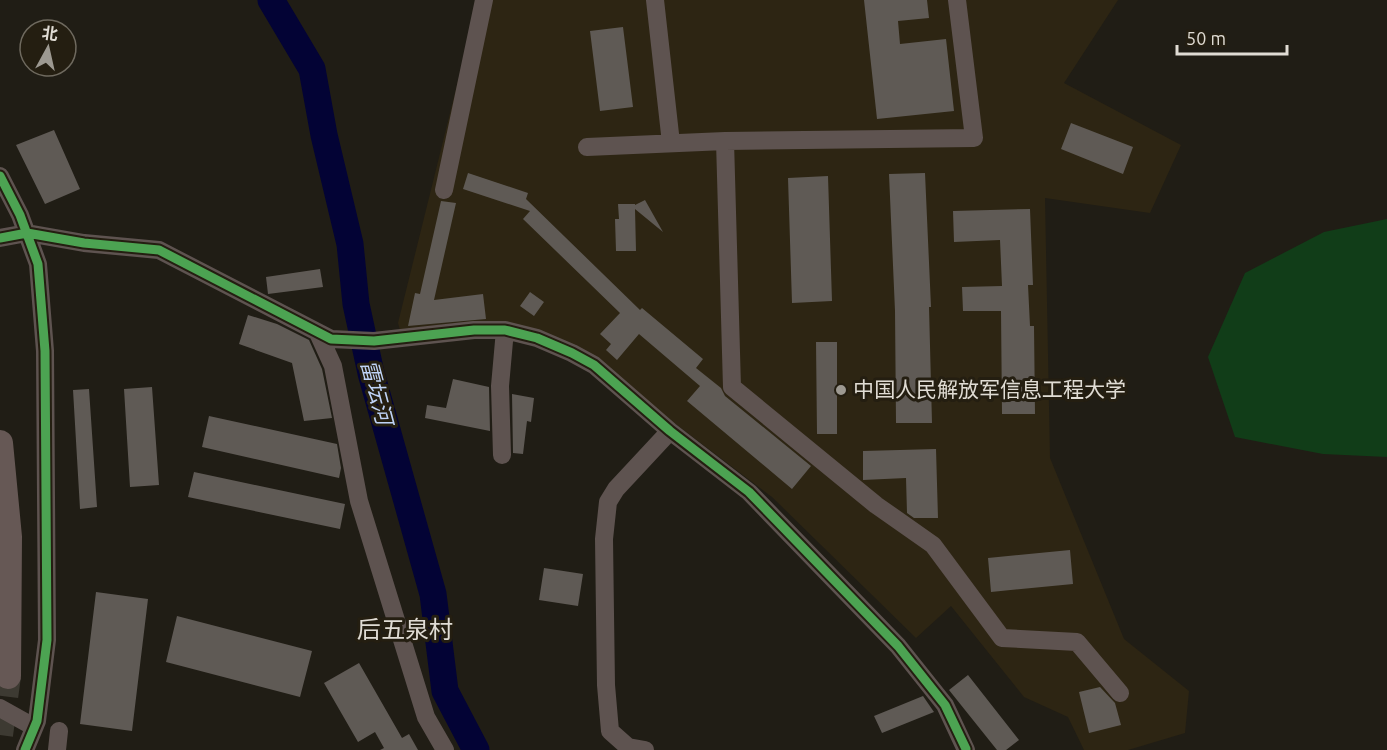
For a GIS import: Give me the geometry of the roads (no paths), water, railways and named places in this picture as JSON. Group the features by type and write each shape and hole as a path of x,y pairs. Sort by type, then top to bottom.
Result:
{"highway":[{"path":"0,443 9,537 8,676"}],"street":[{"path":"444,190 484,0"},
{"path":"655,0 671,143"},
{"path":"588,147 725,141 974,138 957,0"},
{"path":"725,141 732,387 876,505 933,545 1002,638 1077,642 1120,693"},
{"path":"0,176 27,233 38,264 45,351 47,640 34,727 25,750"},
{"path":"0,238 27,233 84,243 159,250 325,336 374,341 474,330 505,330 522,333 553,344 594,365 670,431 749,492 898,646 945,705 966,749"},
{"path":"502,454 500,386 505,330"},
{"path":"325,336 359,501 426,717 445,750"},
{"path":"645,750 628,747 610,731 606,685 604,539 606,512 608,502 616,489 670,431"},
{"path":"0,708 34,727"},
{"path":"57,750 59,731"}],"waterway":[{"name":"雷坛河","path":"271,0 312,69 324,135 350,244 356,304 371,373 433,594 445,691 476,750"}],"tunnel":[{"path":"0,735 8,676"}],"place":[{"name":"中国人民解放军信息工程大学","path":"841,390"}],"district":[{"name":"后五泉村","path":"405,630"}]}
